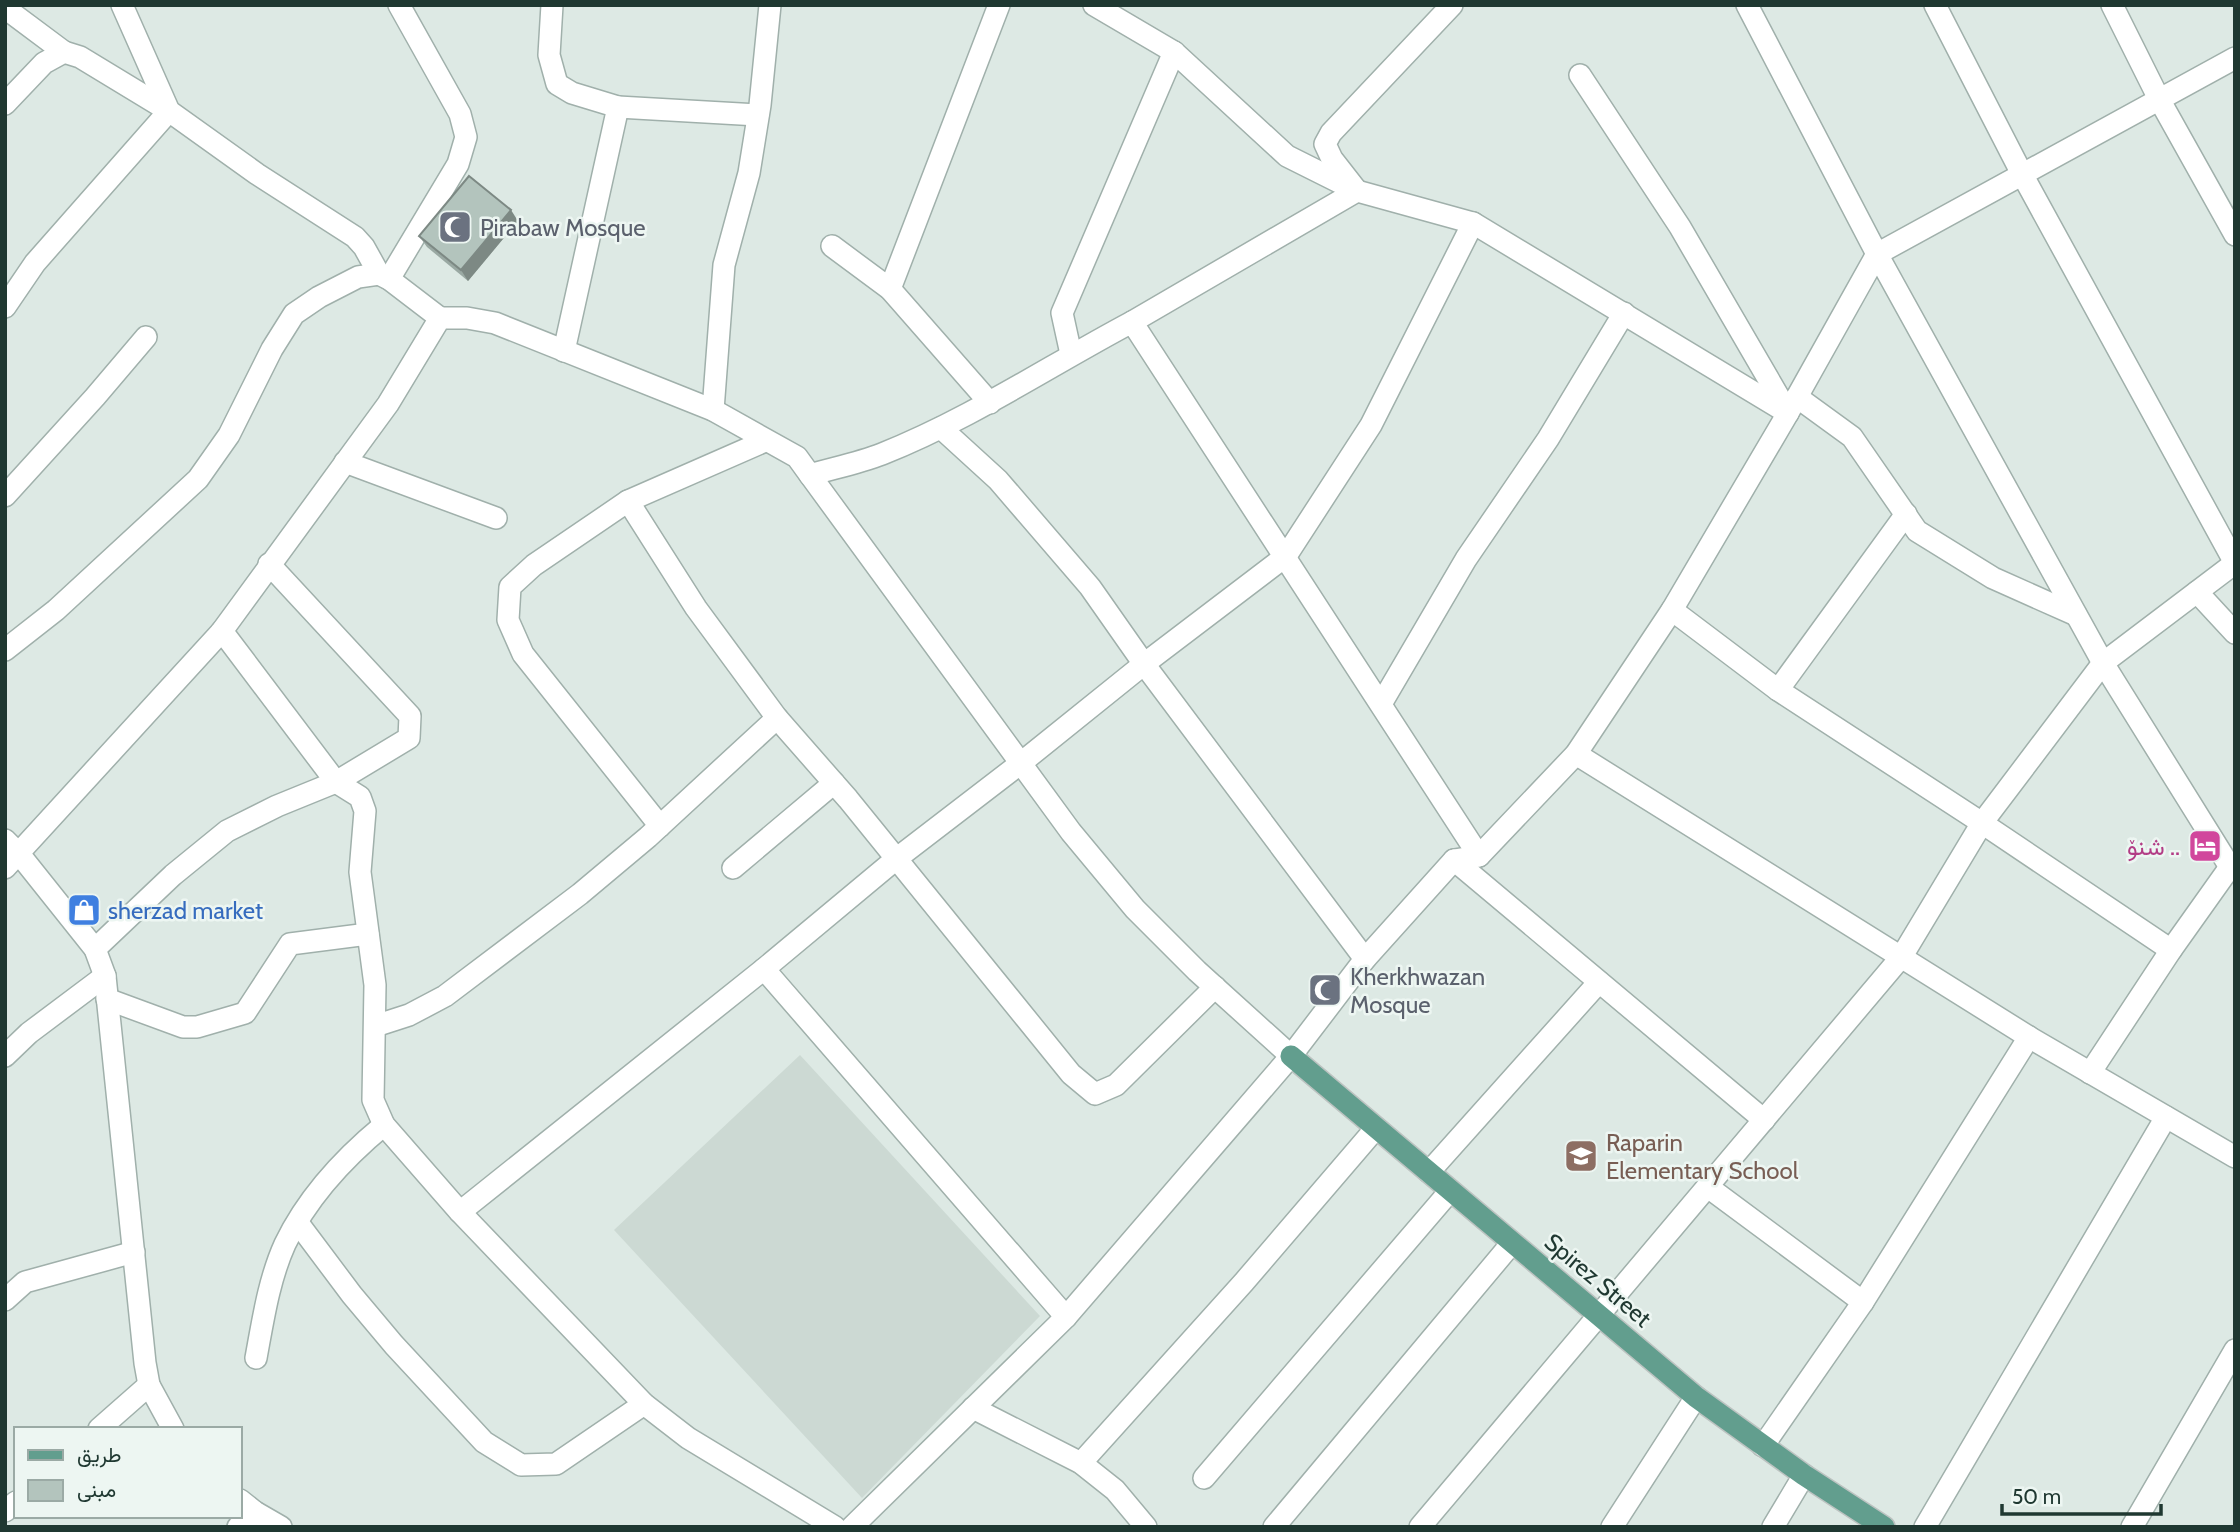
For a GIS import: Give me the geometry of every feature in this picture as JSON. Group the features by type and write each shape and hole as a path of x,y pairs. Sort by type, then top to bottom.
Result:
{"main road":[{"name":"Spirez Street","path":"1291,1056 1696,1397 1804,1475 1884,1527"}],"street":[{"path":"122,5 169,111"},
{"path":"384,276 458,164 466,138 460,114 399,5"},
{"path":"552,5 549,55 557,84 572,93 618,107 758,115"},
{"path":"713,410 724,265 749,173 770,5"},
{"path":"890,289 999,5"},
{"path":"1094,5 1174,52 1287,156 1357,191 1473,223 1624,313 1852,437 1917,531 1993,578 2076,615"},
{"path":"1357,191 1332,159 1325,144 1331,133 1452,5"},
{"path":"1747,5 1877,254 2076,615 2103,663 2233,869 2171,950 2090,1073"},
{"path":"1420,1527 1902,956 1982,823 2103,663 2235,563 2022,174 1935,5"},
{"path":"2112,5 2159,99 2235,235"},
{"path":"5,8 64,52 80,57 169,111 257,174 355,237 384,276 440,318 467,318 495,323 713,410 797,457 1071,832 1135,909 1291,1056"},
{"path":"5,104 44,63 64,52"},
{"path":"1071,354 1062,313 1174,52"},
{"path":"852,1527 1066,1317 1291,1056 1365,959 1454,860 1479,856 1576,754 1672,610 1877,254 2235,58"},
{"path":"1580,75 1792,405"},
{"path":"564,351 618,107"},
{"path":"5,307 35,263 169,111"},
{"path":"810,475 880,455 990,403 1357,191"},
{"path":"460,1212 764,969 896,859 1286,556 1371,425 1473,223"},
{"path":"832,246 890,289 990,403"},
{"path":"5,650 56,610 198,479 229,435 272,349 294,314 318,297 358,277 384,276"},
{"path":"1381,704 1466,559 1548,439 1624,313"},
{"path":"172,1427 149,1385 105,976 95,949 10,854 222,631 388,404 440,318"},
{"path":"1132,322 1479,856"},
{"path":"5,496 146,337"},
{"path":"941,428 1007,490 1090,587 1144,664 1365,959"},
{"path":"660,826 523,654 508,620 510,587 534,565 628,501 765,441"},
{"path":"345,463 496,518"},
{"path":"628,501 696,608 776,718 834,783 1071,1074 1095,1094 1116,1085 1215,987"},
{"path":"1778,690 1906,514"},
{"path":"95,949 173,875 228,831 277,806 336,782 409,738 410,716 270,564"},
{"path":"2197,592 2235,633"},
{"path":"1672,610 1778,690 2171,950"},
{"path":"222,631 336,782 360,797 365,811 360,872 375,985 373,1100 384,1125 460,1212 644,1404 688,1438 835,1527"},
{"path":"375,1026 409,1015 445,996 580,894 660,826 776,718"},
{"path":"1576,754 2029,1037 2235,1157"},
{"path":"733,868 834,783"},
{"path":"1454,860 1764,1120"},
{"path":"107,999 183,1027 197,1027 245,1013 290,944 368,934"},
{"path":"764,969 1066,1317"},
{"path":"5,1056 29,1033 105,976"},
{"path":"1429,1172 1599,982"},
{"path":"1763,1446 1863,1302 2029,1037"},
{"path":"1925,1527 2166,1117"},
{"path":"256,1357 275,1273 285,1244 337,1167 384,1125"},
{"path":"1081,1463 1244,1282 1376,1128"},
{"path":"1708,1187 1863,1302"},
{"path":"1204,1478 1451,1191"},
{"path":"298,1223 374,1323 403,1355 484,1442 521,1465 556,1464 644,1404"},
{"path":"1274,1527 1512,1243"},
{"path":"5,1300 25,1282 134,1252"},
{"path":"2132,1527 2235,1350"},
{"path":"101,1427 149,1385"},
{"path":"1612,1527 1696,1397"},
{"path":"973,1408 1081,1463 1115,1490 1146,1527"},
{"path":"1773,1527 1804,1475"},
{"path":"247,1506 281,1527"}],"shaded area":[{"path":"800,1055 1040,1316 862,1498 614,1230"}],"building":[{"path":"469,176 511,210 461,270 419,236"}],"place":[{"name":"Pirabaw Mosque","path":"455,227"},
{"name":"شنۆ ..","path":"2205,846"},
{"name":"sherzad market","path":"84,910"},
{"name":"Kherkhwazan Mosque","path":"1325,990"},
{"name":"Raparin Elementary School","path":"1581,1156"}]}
